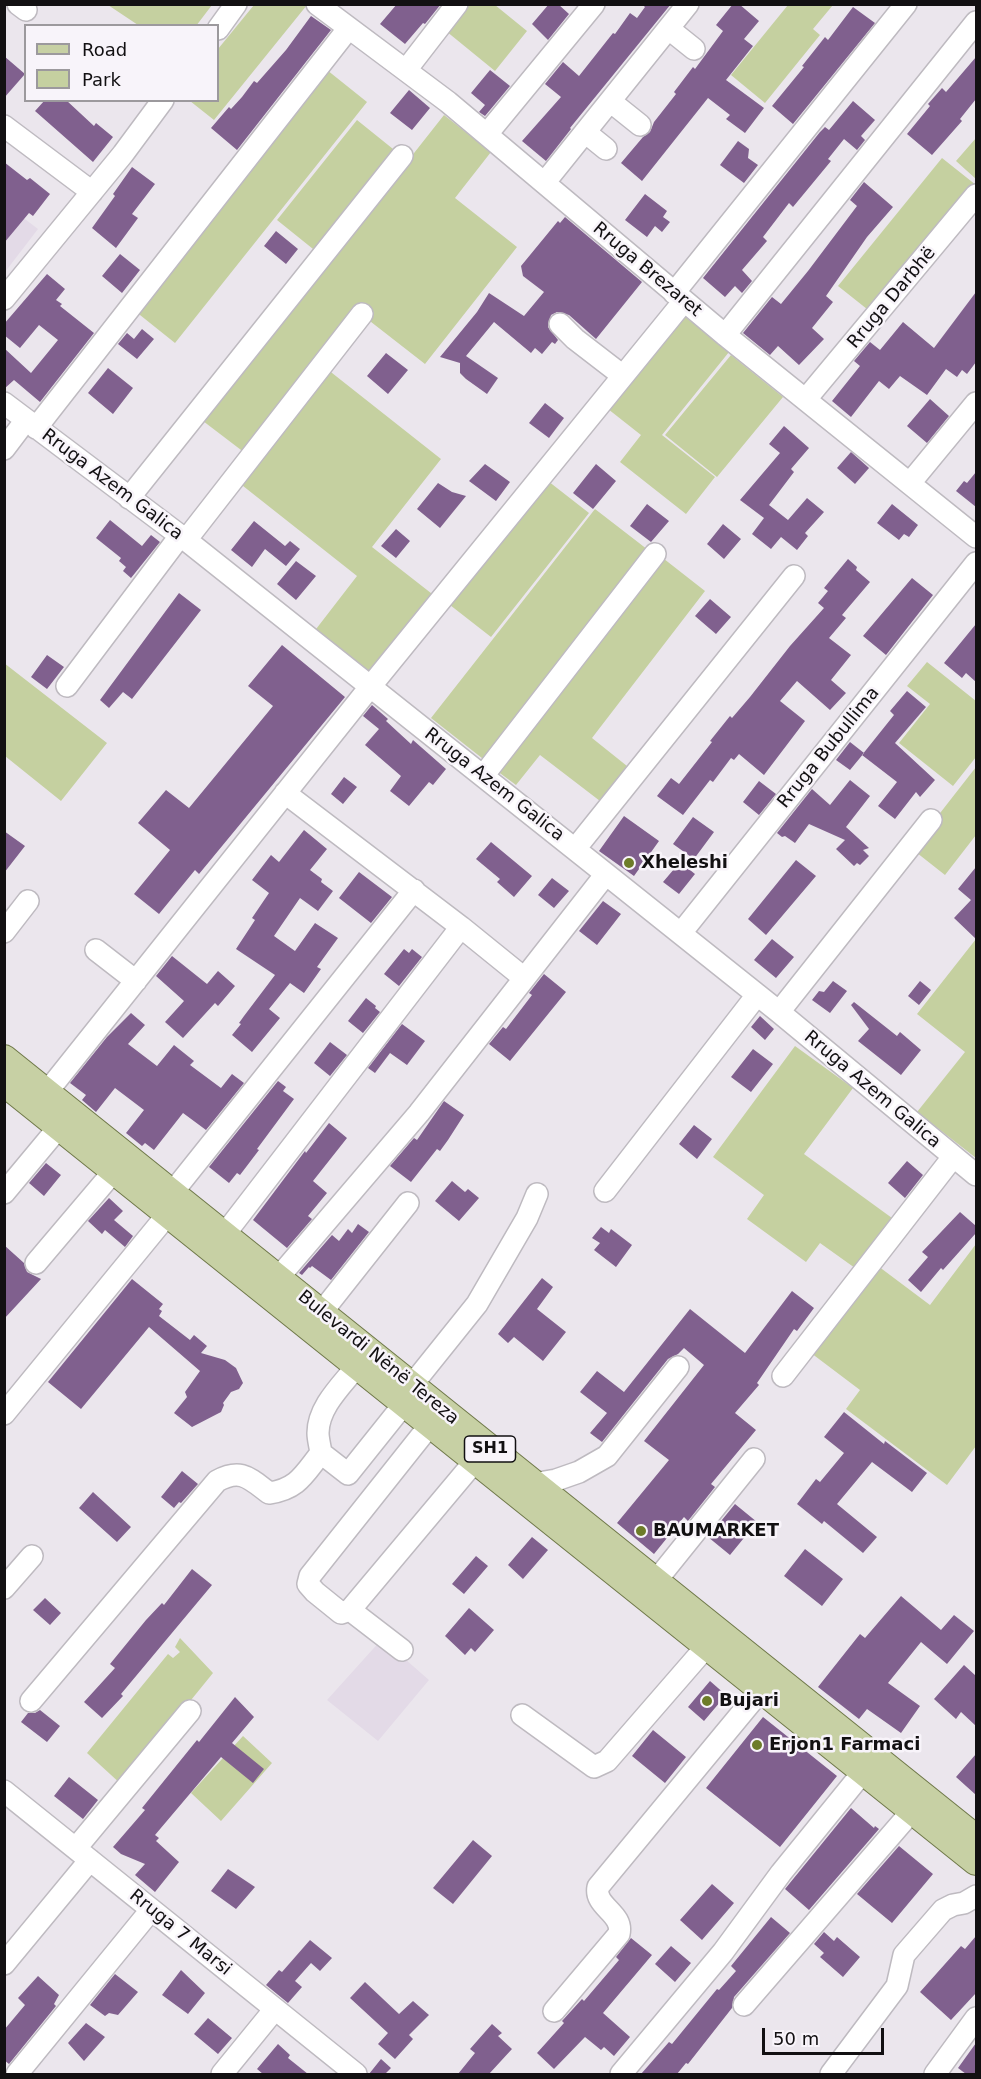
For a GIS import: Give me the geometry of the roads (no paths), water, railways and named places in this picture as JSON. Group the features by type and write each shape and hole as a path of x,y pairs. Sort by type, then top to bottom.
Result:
{"main road":[{"name":"Bulevardi Nënë Tereza","path":"4,1058 47,1092 170,1204 357,1366 408,1394 533,1484 976,1838"},
{"name":"Bulevardi Nënë Tereza","path":"4,1083 114,1171 224,1235 278,1278 321,1313 408,1394 430,1425 976,1862"}],"street":[{"path":"219,28 236,4"},
{"name":"Rruga Brezaret","path":"317,4 487,134 725,335 976,537"},
{"path":"406,70 457,4"},
{"path":"487,134 594,4"},
{"path":"544,182 688,4"},
{"path":"47,1092 370,687 623,376 679,297 906,4"},
{"path":"725,335 976,22"},
{"path":"4,449 31,424 348,29"},
{"path":"669,29 694,49"},
{"path":"610,101 640,125"},
{"path":"4,299 92,192 161,102"},
{"path":"4,126 92,192"},
{"path":"585,132 606,149"},
{"path":"129,498 402,156"},
{"name":"Rruga Darbhë","path":"806,399 976,195"},
{"path":"67,686 362,314"},
{"path":"560,324 575,339 623,376"},
{"name":"Rruga Azem Galica","path":"4,403 183,538 681,933 976,1175"},
{"path":"910,483 976,403"},
{"path":"483,776 655,554"},
{"name":"Rruga Bubullima","path":"681,933 976,563"},
{"path":"575,849 794,576"},
{"path":"285,793 414,890 524,978"},
{"path":"780,1012 931,820"},
{"path":"278,1278 419,1113 606,874"},
{"path":"4,1414 414,890"},
{"path":"4,932 28,901"},
{"path":"224,1235 461,927"},
{"path":"96,950 135,981"},
{"path":"605,1191 757,995"},
{"path":"4,1193 59,1126"},
{"path":"783,1376 953,1157"},
{"path":"36,1263 114,1171"},
{"path":"357,1366 322,1414 318,1432 321,1453 348,1474 477,1305 527,1218 537,1194"},
{"path":"321,1313 408,1203"},
{"path":"533,1484 556,1480 579,1472 608,1456 678,1367"},
{"path":"430,1425 310,1576 308,1584 341,1613 350,1610 476,1461"},
{"path":"31,1701 217,1481 238,1473 248,1477 269,1493 282,1491 295,1485 321,1453"},
{"path":"655,1582 754,1459"},
{"path":"4,1588 32,1556"},
{"path":"350,1610 402,1650"},
{"path":"522,1715 594,1767 598,1766 607,1761 706,1647"},
{"path":"554,2011 619,1934 621,1928 619,1920 600,1900 597,1893 598,1887 761,1690"},
{"path":"4,1964 190,1710"},
{"path":"621,2074 723,1952 781,1873 863,1772"},
{"name":"Rruga 7 Marsi","path":"4,1791 356,2074"},
{"path":"744,2005 912,1811"},
{"path":"831,2074 897,1986 904,1955 942,1910 964,1903 976,1896"},
{"path":"17,2074 152,1910"},
{"path":"222,2074 275,2009"},
{"path":"935,2074 976,2018"}],"place":[{"name":"Xheleshi","path":"629,863"},
{"name":"BAUMARKET","path":"641,1531"},
{"name":"Bujari","path":"707,1701"},
{"name":"Erjon1 Farmaci","path":"757,1745"}]}
